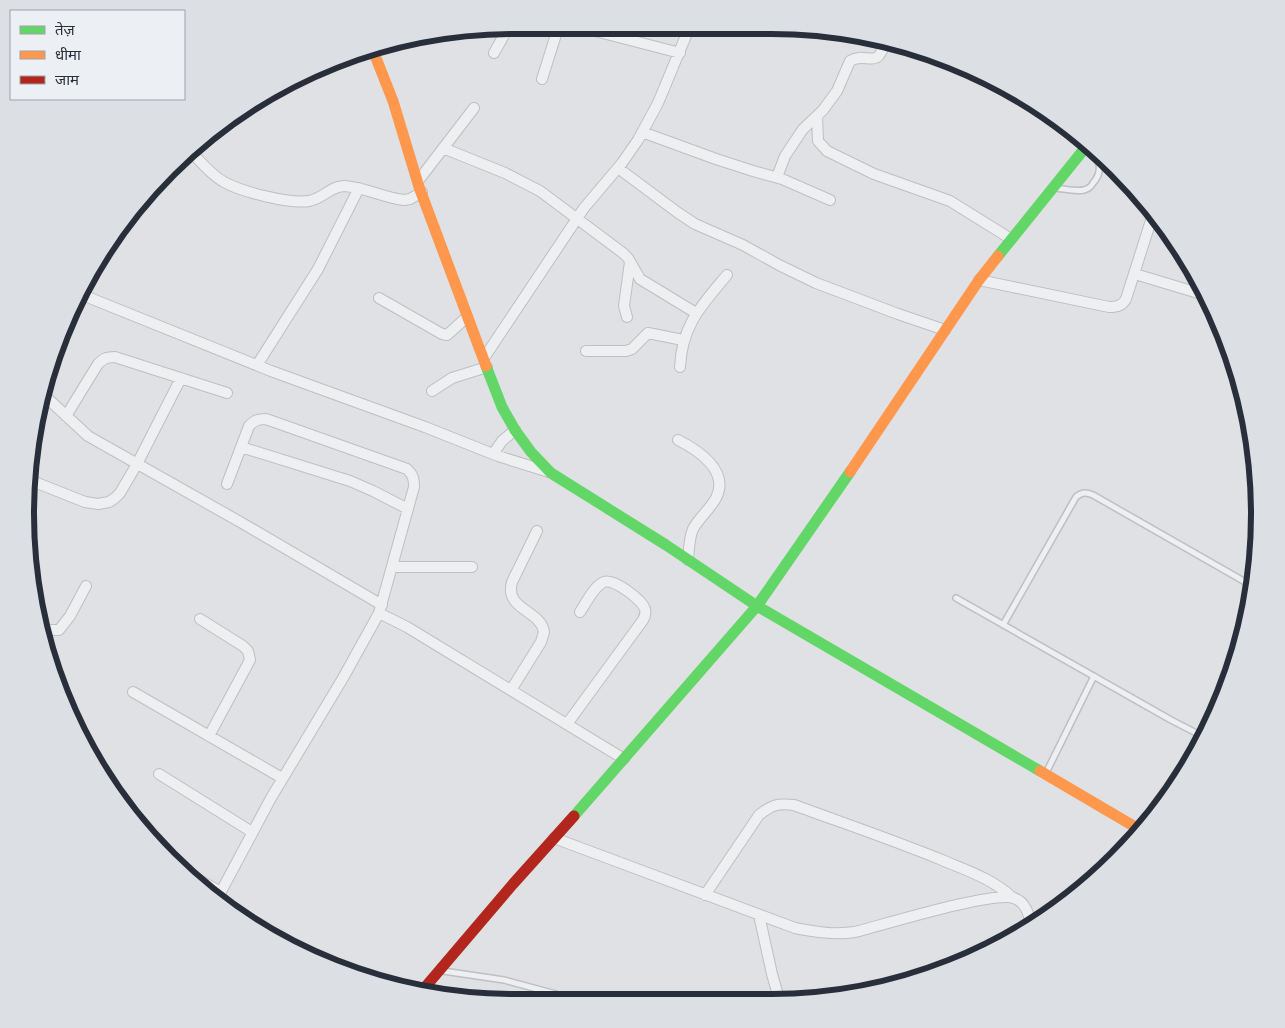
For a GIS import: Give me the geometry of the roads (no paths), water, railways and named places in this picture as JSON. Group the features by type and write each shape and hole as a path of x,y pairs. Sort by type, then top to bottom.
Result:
{"street":[{"path":"494,53 504,34"},
{"path":"542,79 556,34"},
{"path":"608,34 680,52"},
{"path":"432,391 452,378 485,362 576,219 618,168 642,132 658,104 687,34"},
{"path":"777,177 785,156 803,130 830,103 837,92 850,61 860,58 877,58 881,56 883,47"},
{"path":"375,54 393,101 420,187 502,407 515,430 531,452 551,473 757,606 1135,827"},
{"path":"194,156 222,181 248,192 310,201 323,197 342,186 359,188 404,200 410,199 420,187 443,148 474,108"},
{"path":"817,116 818,140 827,152 874,174 950,201 1011,239"},
{"path":"642,132 716,160 777,177 830,200"},
{"path":"443,148 525,182 555,200 576,219 623,252 640,279 696,313"},
{"path":"426,986 506,891 757,606 863,454 979,280 1084,150"},
{"path":"618,168 695,224 744,245 779,265 831,289 945,330"},
{"path":"257,365 318,269 359,188"},
{"path":"979,280 1109,307 1117,307 1123,304 1126,299 1151,221"},
{"path":"627,317 624,306 630,262"},
{"path":"1135,274 1197,293"},
{"path":"680,367 683,340 696,313 727,275"},
{"path":"86,296 257,365 425,426 493,454 551,473"},
{"path":"379,298 442,334 447,335 451,333 467,317"},
{"path":"586,351 626,351 632,349 648,333 683,340"},
{"path":"66,416 98,364 104,358 116,357 227,393"},
{"path":"35,483 70,497 98,504 109,502 115,498 137,464 182,378"},
{"path":"48,400 88,436 242,523 407,627 624,759"},
{"path":"220,893 282,778 343,678 381,609 414,486 414,479 407,469 266,419 254,421 249,426 227,484"},
{"path":"493,454 502,441 515,430"},
{"path":"678,440 694,447 708,459 718,479 719,486 715,499 693,530 688,560"},
{"path":"241,448 350,481 408,509"},
{"path":"511,690 541,642 544,632 540,624 514,601 510,590 537,531"},
{"path":"392,567 472,567"},
{"path":"567,724 646,614 644,607 629,592 615,582 610,581 604,582 597,588 580,612"},
{"path":"48,630 59,630 86,586"},
{"path":"200,620 244,646 250,655 250,660 209,736"},
{"path":"133,692 282,778"},
{"path":"159,774 252,832"},
{"path":"705,895 759,815 769,807 780,804 794,805 988,879 1001,886 1013,898 1023,904 1027,910 1029,919"},
{"path":"554,838 795,928 836,935 855,932 976,900 1001,897 1013,898"},
{"path":"759,915 778,994"}],"lane":[{"path":"1053,187 1069,190 1090,188 1100,171 1099,163"},
{"path":"1003,625 1076,497 1087,492 1246,582"},
{"path":"956,598 1198,733"},
{"path":"1045,775 1094,676"},
{"path":"440,971 504,980 556,994"}]}
